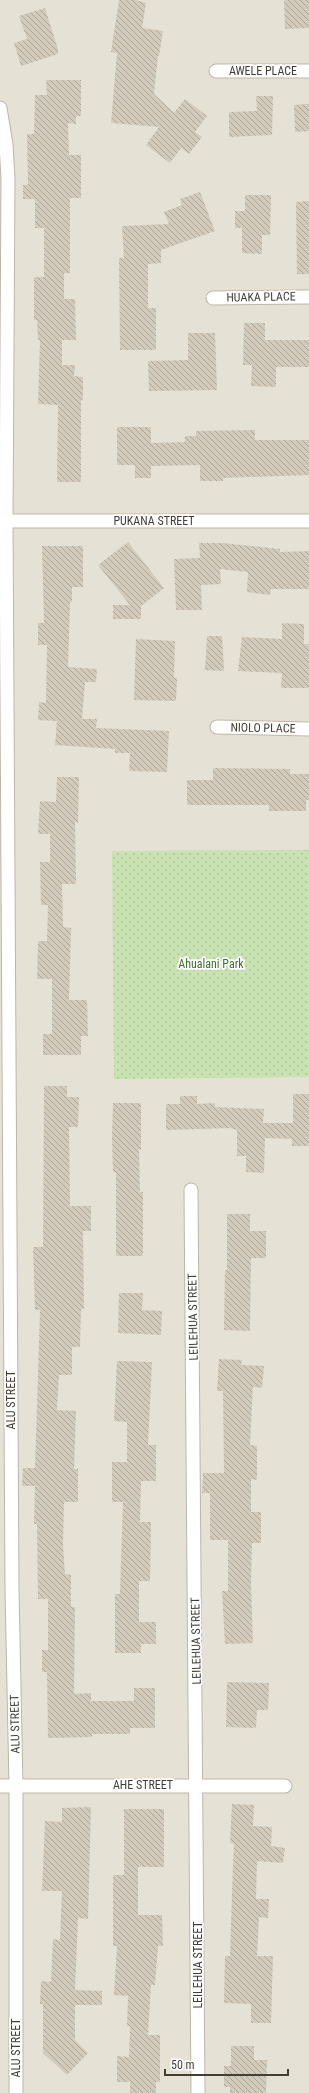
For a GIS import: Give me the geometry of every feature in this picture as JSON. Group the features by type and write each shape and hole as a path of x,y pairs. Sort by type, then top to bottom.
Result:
{"street":[{"name":"AWELE PLACE","path":"216,71 309,70"},
{"name":"ALU STREET","path":"0,108 6,144 8,179 3,521 12,1589 16,1786 16,2093"},
{"name":"HUAKA PLACE","path":"213,298 309,297"},
{"name":"PUKANA STREET","path":"3,521 309,521"},
{"name":"NIOLO PLACE","path":"217,728 309,729"},
{"name":"LEILEHUA STREET","path":"191,1190 197,1785 198,2093"},
{"name":"AHE STREET","path":"0,1786 285,1786"}],"shaded area":[{"path":"0,0 309,0 309,2093 0,2093"}],"green space":[{"name":"Ahualani Park","path":"309,850 309,1077 114,1079 112,851"}],"building":[{"path":"119,0 136,0 146,3 142,28 163,31 159,56 158,55 154,94 174,113 185,99 207,116 195,132 202,137 189,154 181,148 170,163 146,145 159,127 111,123 117,53 111,52"},
{"path":"284,0 309,0 309,28 285,29"},
{"path":"45,8 58,49 58,54 21,66 14,43 27,39 19,16"},
{"path":"46,80 81,80 81,116 76,116 76,124 68,123 69,155 81,155 81,198 70,198 70,273 64,273 64,299 75,299 76,340 62,340 62,365 75,365 74,376 83,377 83,400 81,400 81,482 57,482 58,405 38,404 40,340 38,340 37,320 34,320 34,277 44,277 44,228 35,228 35,199 23,199 23,185 28,185 27,134 34,134 35,95 47,95"},
{"path":"256,96 273,96 272,135 229,137 229,112 257,111"},
{"path":"309,104 309,131 295,132 294,105"},
{"path":"200,192 215,231 161,250 161,263 148,264 148,308 156,308 156,350 120,350 119,258 124,258 122,226 169,224 164,212 182,205 180,199"},
{"path":"245,195 271,195 270,235 262,235 262,254 242,253 242,228 235,228 235,211 245,211"},
{"path":"309,201 309,274 297,274 296,202"},
{"path":"244,323 265,323 265,340 309,340 309,367 276,367 276,387 251,386 252,365 243,365"},
{"path":"188,333 215,333 217,390 149,391 148,361 188,360"},
{"path":"117,427 151,427 151,443 185,442 185,436 196,436 196,431 255,430 255,440 309,440 309,475 223,478 223,481 200,481 200,465 151,466 151,478 135,478 135,465 117,465"},
{"path":"128,542 164,588 141,606 141,619 113,619 113,605 130,605 98,565"},
{"path":"199,543 222,543 280,549 280,552 309,551 309,589 271,589 270,595 247,592 248,572 220,569 221,584 201,585 202,610 176,610 174,559 200,558"},
{"path":"42,546 83,546 83,587 72,587 72,602 70,602 68,667 97,669 96,682 85,682 82,719 97,719 96,728 169,731 167,772 129,771 130,753 115,753 115,749 55,745 57,721 38,720 39,702 46,703 47,645 38,645 38,623 44,623"},
{"path":"282,623 304,624 304,644 309,644 309,688 281,688 282,673 238,671 242,637 282,639"},
{"path":"207,636 222,636 224,671 205,670"},
{"path":"136,639 175,641 174,678 177,678 176,701 134,700"},
{"path":"213,768 290,769 290,774 309,774 309,800 306,800 306,811 269,811 269,805 187,805 187,780 213,780"},
{"path":"57,777 79,777 78,823 75,822 76,884 62,884 63,927 71,928 69,1000 87,1000 88,1036 81,1036 81,1055 43,1055 43,1034 52,1034 52,979 37,979 38,941 47,941 48,905 41,905 40,862 50,862 50,834 38,834 40,801 56,802"},
{"path":"44,1086 67,1086 67,1097 79,1097 78,1127 69,1127 70,1206 91,1206 91,1231 83,1231 84,1309 81,1309 80,1347 72,1347 72,1375 59,1375 57,1410 76,1411 74,1469 78,1469 78,1502 64,1502 63,1545 65,1574 71,1575 71,1607 75,1607 74,1694 91,1693 91,1701 134,1701 134,1688 155,1688 155,1728 130,1728 130,1734 92,1734 92,1737 48,1738 47,1672 42,1672 42,1650 48,1650 48,1599 38,1599 37,1524 34,1524 35,1486 22,1486 23,1468 35,1468 40,1310 35,1310 33,1247 43,1247"},
{"path":"293,1094 309,1094 309,1146 292,1146 292,1139 265,1138 264,1173 246,1172 246,1156 237,1156 237,1130 230,1128 166,1130 166,1104 180,1104 180,1096 197,1096 197,1104 215,1103 215,1107 264,1109 263,1123 293,1123"},
{"path":"113,1103 141,1103 141,1150 139,1150 140,1192 143,1192 143,1256 116,1256 116,1172 113,1172 112,1137"},
{"path":"227,1214 250,1214 250,1231 266,1231 266,1258 251,1258 250,1331 224,1330 225,1270 227,1270"},
{"path":"119,1293 143,1293 142,1310 162,1311 161,1335 118,1333"},
{"path":"219,1359 242,1360 241,1365 264,1366 262,1388 253,1387 250,1445 257,1446 257,1480 251,1479 251,1512 261,1512 261,1543 252,1543 251,1582 253,1643 225,1644 222,1591 228,1591 228,1540 210,1540 210,1493 202,1493 203,1473 224,1473 223,1391 217,1391"},
{"path":"117,1361 152,1362 148,1445 156,1445 156,1481 141,1481 140,1522 151,1522 150,1581 139,1581 139,1622 156,1622 156,1644 141,1644 141,1653 115,1653 115,1594 120,1594 123,1502 112,1502 112,1462 127,1462 127,1422 114,1421"},
{"path":"227,1682 269,1683 268,1710 257,1710 256,1728 226,1727"},
{"path":"232,1804 254,1805 253,1826 272,1827 271,1846 285,1848 283,1863 257,1861 256,1899 269,1899 268,1918 259,1917 257,1956 273,1956 271,2023 251,2023 251,2004 224,2003 225,1956 230,1956 234,1844 230,1843"},
{"path":"91,1807 88,1919 78,1918 75,1990 102,1991 102,2005 75,2005 75,2040 88,2053 67,2075 43,2053 43,2004 40,2004 41,1981 51,1982 53,1939 60,1940 62,1891 42,1891 45,1821 62,1822 62,1808"},
{"path":"124,1809 164,1809 164,1867 138,1867 138,1915 162,1915 163,1946 158,1946 155,1985 151,1985 148,2035 160,2035 160,2082 156,2082 156,2093 130,2093 130,2082 117,2082 117,2056 129,2057 130,2026 127,2026 128,1996 114,1995 117,1946 113,1946 113,1875 124,1875"},
{"path":"231,2046 254,2046 254,2060 267,2060 266,2093 230,2093 230,2087 224,2087 224,2066 231,2066"}]}
